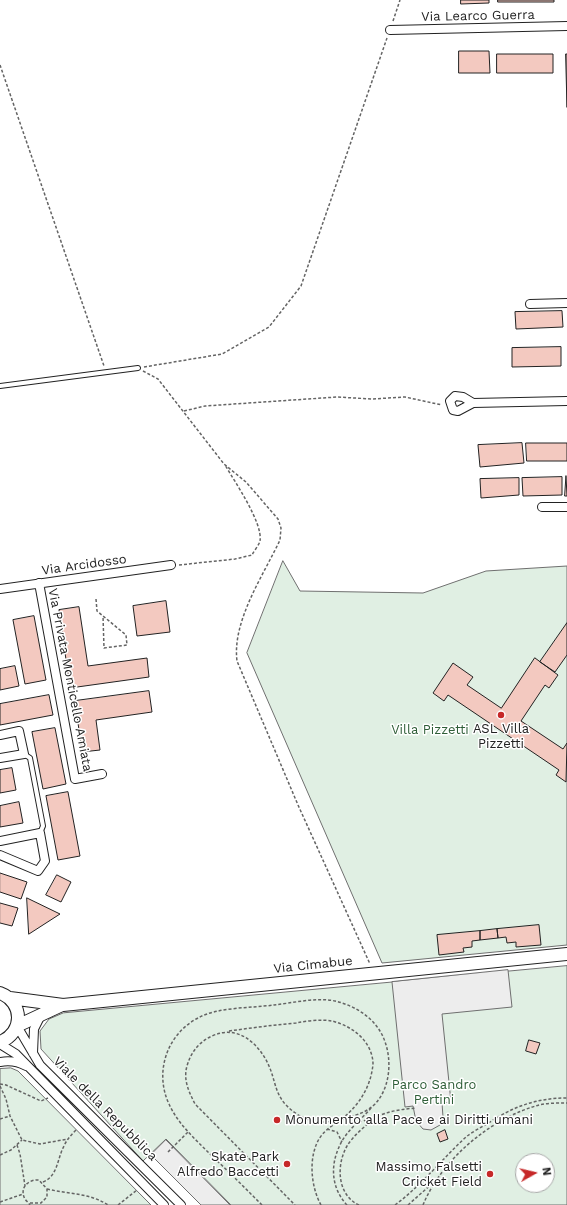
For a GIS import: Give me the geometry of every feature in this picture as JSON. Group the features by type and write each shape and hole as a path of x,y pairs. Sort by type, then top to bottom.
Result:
{"main road":[{"name":"Via Cimabue","path":"5,995 63,1005 567,954"},
{"name":"Viale della Repubblica","path":"0,1043 11,1036 17,1026 19,1014 14,1003 5,995"},
{"name":"Via Cimabue","path":"17,1026 63,1005"}],"street":[{"name":"Via Learco Guerra","path":"390,30 567,26"},
{"path":"530,304 567,303"},
{"path":"473,403 463,397 455,396 450,401 450,406 453,410 458,411 473,403 567,401"},
{"path":"542,507 567,507"},
{"name":"Via Arcidosso","path":"0,589 171,565"},
{"name":"Via Privata Monticello Amiata","path":"39,583 75,779 102,774"},
{"path":"0,734 19,731 24,754 0,758"},
{"path":"0,841 40,833 45,861 38,871 0,855"},
{"path":"33,1054 34,1029 40,1015"},
{"name":"Viale della Repubblica","path":"17,1026 40,1065 181,1205"},
{"name":"Viale della Repubblica","path":"0,1043 16,1054 164,1205"},
{"path":"0,1062 20,1062 30,1068"}],"lane":[{"path":"0,386 138,368"},
{"path":"24,754 30,758 43,826 40,833"}],"path":[{"path":"138,368 222,354 269,327 301,286 400,0"},
{"path":"0,65 106,372"},
{"path":"138,368 158,379 224,464 252,511 259,529 260,542 252,555 241,558 171,565"},
{"path":"184,411 205,406 337,397 372,399 404,397 450,406"},
{"path":"224,464 251,487 278,519 281,528 280,540 247,608 237,639 237,661 298,805 374,973"},
{"path":"96,599 97,611 126,635 127,645 104,648 103,616"},
{"path":"262,1205 188,1132 169,1104 163,1088 163,1067 173,1039 199,1017 216,1012 311,1001 334,1001 365,1014 379,1029 386,1044 389,1059 385,1091 342,1142 333,1173 334,1186 340,1198 346,1205"},
{"path":"295,1205 194,1104 186,1085 186,1067 193,1050 205,1039 220,1032 314,1020 331,1021 345,1025 357,1033 368,1045 373,1061 372,1074 368,1088 357,1104 342,1119 327,1130 319,1139 313,1163 313,1182 317,1198 321,1205"},
{"path":"227,1032 239,1034 256,1046 270,1068 282,1100 291,1110 300,1116 321,1123 362,1113 374,1105"},
{"path":"22,1140 10,1116 0,1085 6,1085 41,1101 48,1098"},
{"path":"395,1205 424,1182 468,1136 500,1115 526,1103 546,1098 567,1098"},
{"path":"408,1205 437,1179 469,1144 509,1117 541,1105 567,1103"},
{"path":"358,1122 399,1110 416,1108"},
{"path":"0,1119 10,1116"},
{"path":"359,1205 347,1196 341,1184 339,1173 346,1147 351,1140 376,1117"},
{"path":"25,1186 31,1180 39,1180 43,1182 50,1180 68,1139 79,1128"},
{"path":"327,1130 337,1132 342,1142"},
{"path":"168,1152 188,1132"},
{"path":"22,1140 40,1144 68,1139"},
{"path":"0,1155 17,1145 22,1140"},
{"path":"17,1145 20,1154 25,1186 23,1194 30,1204 38,1204 45,1200 47,1189 43,1182"},
{"path":"423,1205 437,1179"},
{"path":"118,1205 138,1188"},
{"path":"47,1189 85,1195 108,1205"},
{"path":"0,1202 23,1194"}],"green space":[{"name":"Villa Pizzetti","path":"283,561 300,591 423,593 486,571 567,566 567,945 382,963 247,653"},
{"name":"Parco Sandro Pertini","path":"567,966 567,1205 231,1205 166,1139 143,1161 41,1049 40,1031 49,1019 63,1013"},
{"path":"11,1068 18,1071 151,1205 0,1205 0,1069"}],"shaded area":[{"path":"508,970 512,1007 442,1014 451,1102 442,1103 443,1117 440,1125 431,1130 423,1129 416,1121 413,1106 405,1107 392,982"},
{"path":"166,1140 230,1205 201,1205 151,1155"}],"building":[{"path":"461,0 489,0 489,3 461,4"},
{"path":"498,0 554,0 554,2 498,2"},
{"path":"459,51 489,51 490,73 459,73"},
{"path":"497,54 553,54 553,73 497,73"},
{"path":"566,54 567,54 567,107"},
{"path":"562,311 563,327 516,329 515,312"},
{"path":"561,347 561,366 512,367 512,348"},
{"path":"522,443 524,463 480,467 478,445"},
{"path":"526,443 567,443 567,461 527,461"},
{"path":"566,476 567,496 565,496"},
{"path":"562,477 562,495 523,496 522,478"},
{"path":"519,478 519,495 481,498 480,479"},
{"path":"166,601 170,632 137,636 133,606"},
{"path":"79,607 88,666 147,658 149,677 70,688 59,610"},
{"path":"34,616 46,680 25,684 13,620"},
{"path":"567,623 567,655 555,672 540,662"},
{"name":"ASL Villa Pizzetti","path":"535,658 558,675 549,688 545,685 521,721 563,749 567,743 566,782 556,775 559,770 448,695 444,701 433,693 453,663 473,677 467,685 501,708"},
{"path":"15,666 19,686 0,690 0,669"},
{"path":"149,691 152,712 96,720 100,750 82,752 75,701"},
{"path":"49,695 53,715 0,725 0,704"},
{"path":"55,728 66,784 43,789 32,732"},
{"path":"12,768 16,790 0,793 0,770"},
{"path":"68,792 80,856 58,860 46,796"},
{"path":"19,802 23,823 0,827 0,806"},
{"path":"0,873 27,882 21,899 0,892"},
{"path":"57,875 71,882 61,902 46,895"},
{"path":"27,898 60,914 29,934"},
{"path":"0,903 18,908 12,926 0,923"},
{"path":"539,925 541,945 516,947 516,942 507,943 506,937 498,938 497,929"},
{"path":"497,929 498,938 480,940 480,931"},
{"path":"480,931 480,940 472,941 472,947 463,948 464,952 439,955 437,935"},
{"path":"529,1040 540,1043 536,1054 526,1051"},
{"path":"445,1130 448,1139 440,1142 437,1134"}],"place":[{"name":"ASL Villa Pizzetti","path":"501,715"},
{"name":"Monumento alla Pace e ai Diritti umani","path":"277,1120"},
{"name":"Skate Park Alfredo Baccetti","path":"287,1164"},
{"name":"Massimo Falsetti Cricket Field","path":"490,1174"}]}
